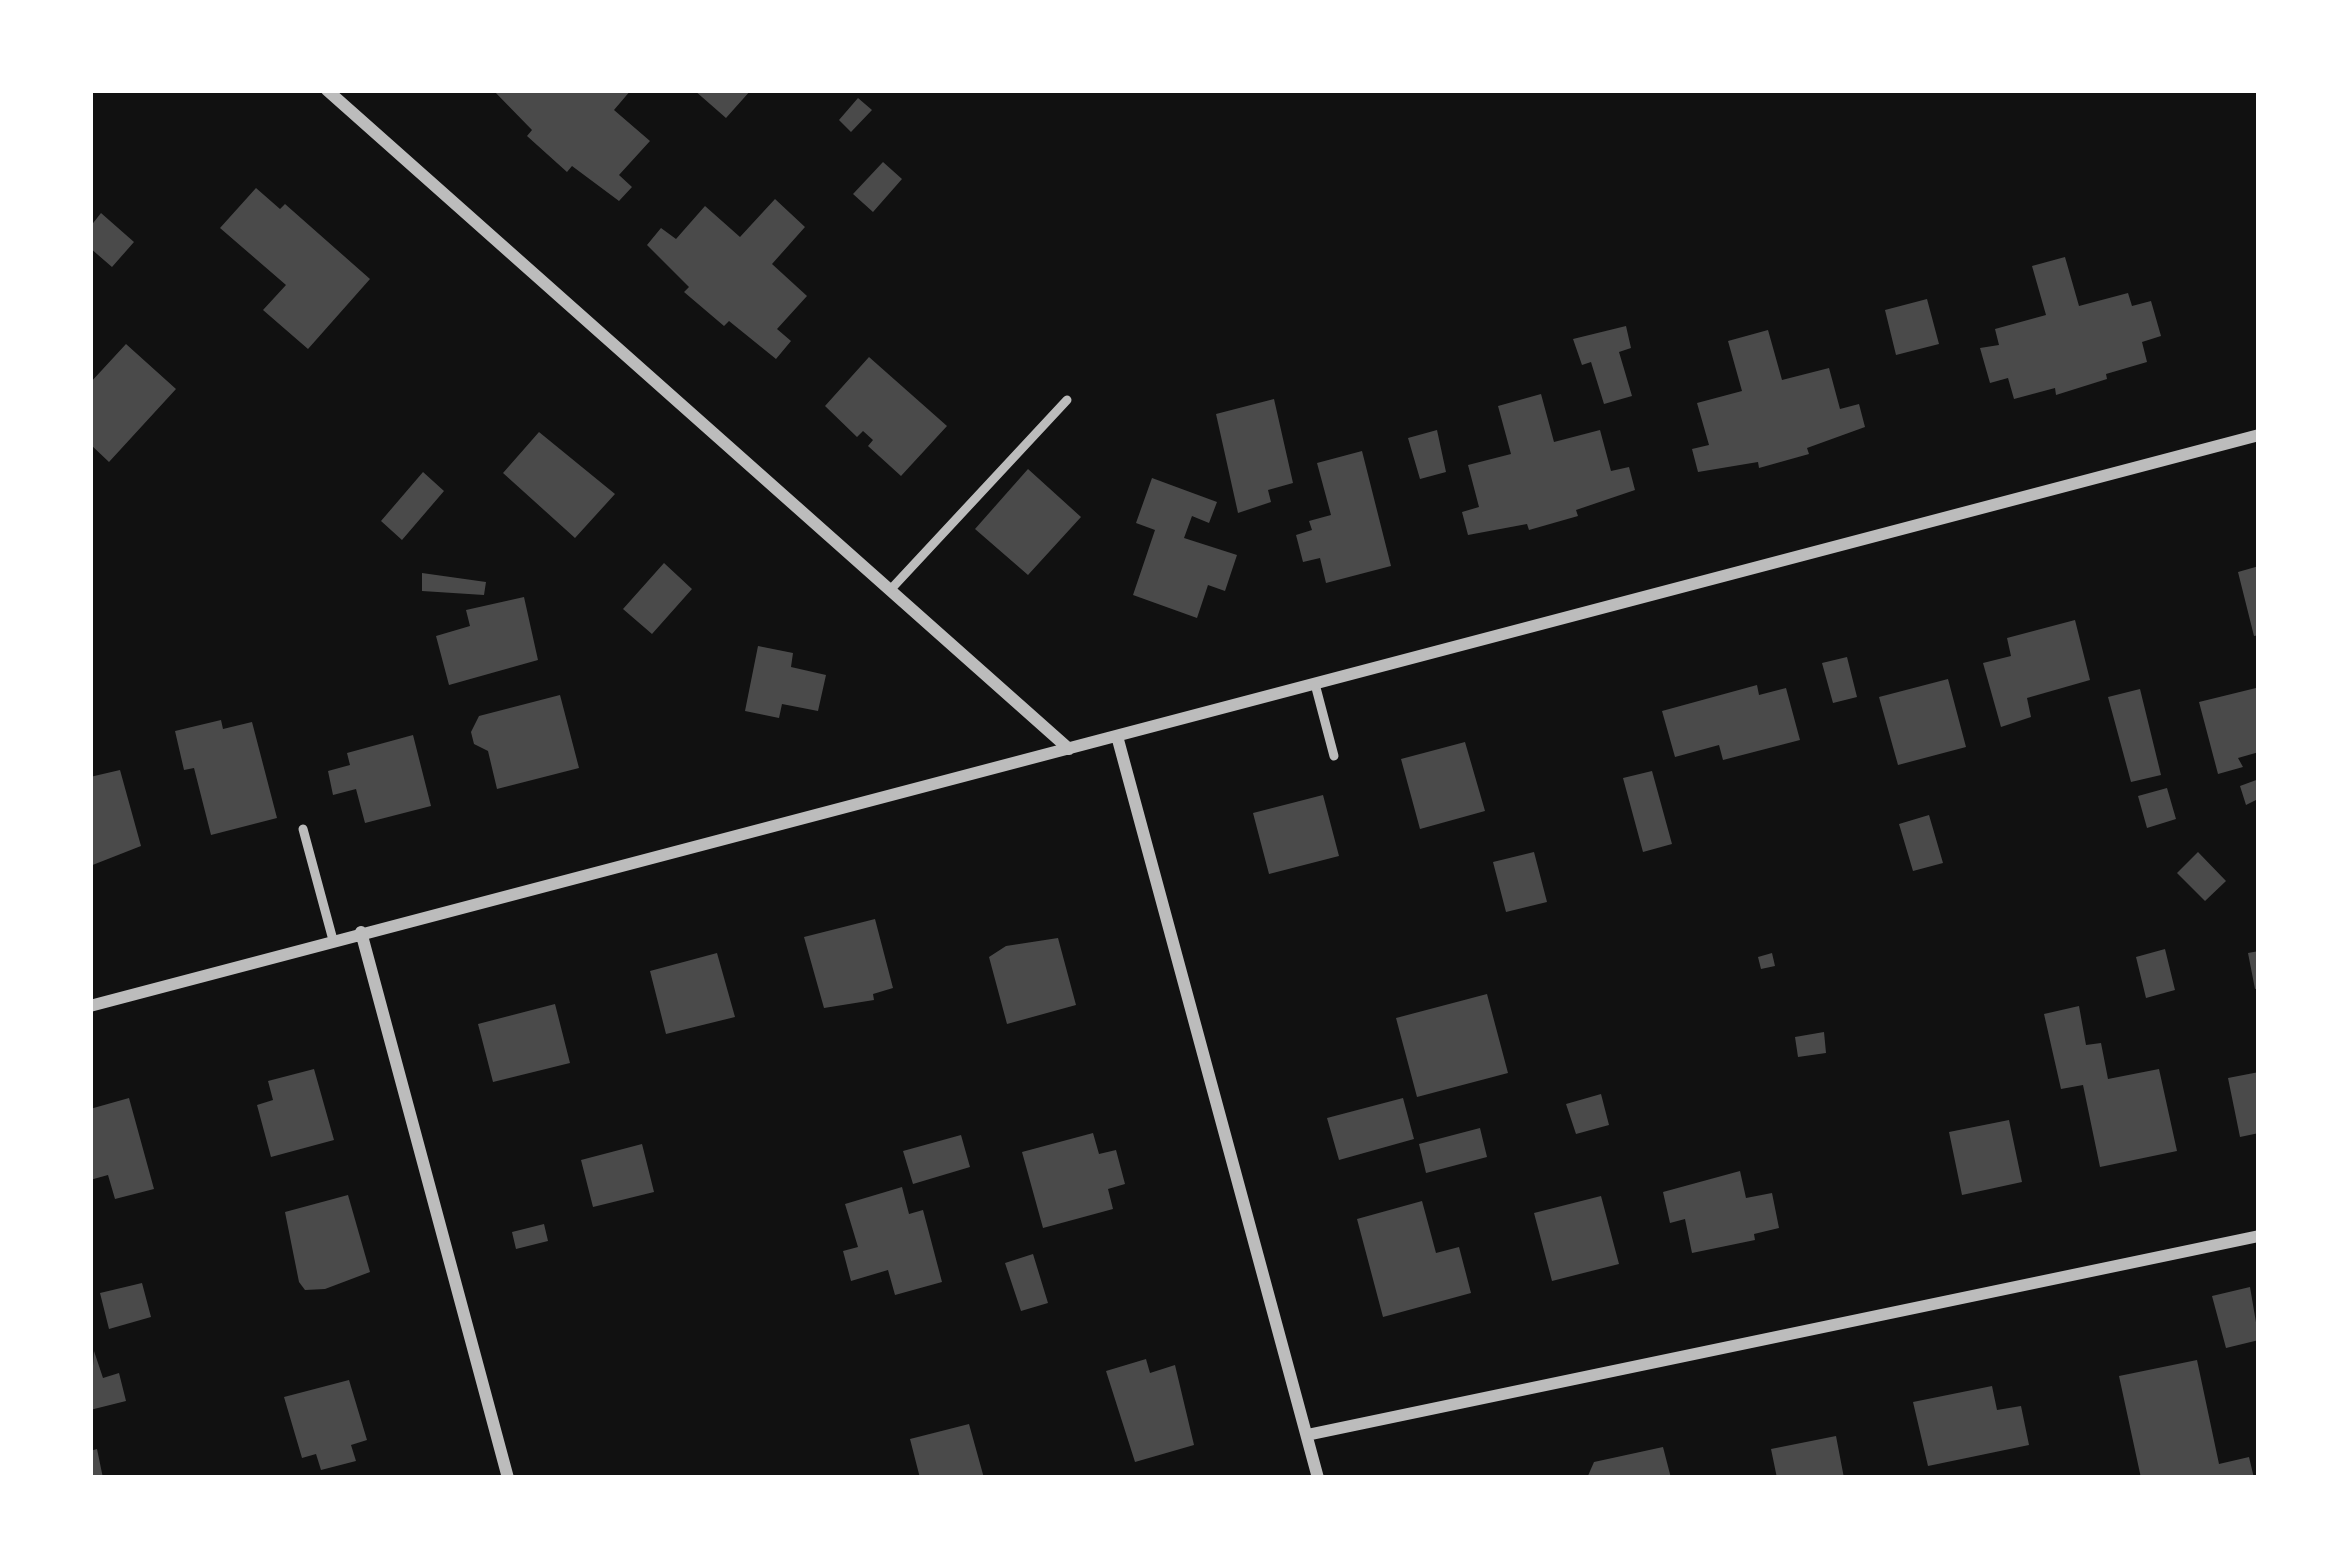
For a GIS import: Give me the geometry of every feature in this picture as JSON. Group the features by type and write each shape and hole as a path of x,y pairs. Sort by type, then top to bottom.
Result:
{"street":[{"path":"327,90 1069,748"},
{"path":"90,1006 2259,435"},
{"path":"1117,736 1318,1478"},
{"path":"361,932 508,1478"},
{"path":"1307,1435 2259,1236"}],"lane":[{"path":"892,588 1066,400"},
{"path":"1315,684 1334,755"},
{"path":"303,830 333,940"}],"building":[{"path":"493,90 631,90 614,110 650,141 619,175 632,187 619,201 572,166 567,172 527,136 532,130"},
{"path":"694,90 751,90 726,118"},
{"path":"858,98 872,110 851,132 839,120"},
{"path":"883,162 902,179 873,212 853,194"},
{"path":"256,188 280,209 285,204 370,279 308,349 263,310 286,285 220,228"},
{"path":"775,199 805,227 772,264 807,296 777,329 791,341 776,359 729,321 724,326 684,292 689,287 647,245 661,228 676,239 705,206 740,237"},
{"path":"101,213 134,242 112,267 90,248 90,227"},
{"path":"2065,257 2079,306 2128,293 2132,306 2151,301 2161,336 2142,342 2147,362 2056,395 2055,388 2014,399 2008,378 1990,383 1980,348 1999,345 1995,329 2046,315 2032,266"},
{"path":"1927,299 1939,344 1896,355 1885,310"},
{"path":"1626,326 1631,348 1619,352 1632,396 1604,404 1591,362 1582,365 1573,339"},
{"path":"1768,330 1782,380 1829,368 1840,409 1859,404 1865,427 1807,448 1809,454 1759,468 1758,462 1698,472 1692,449 1709,445 1697,403 1742,391 1728,341"},
{"path":"126,344 176,389 109,462 90,444 90,383"},
{"path":"869,357 947,426 901,476 868,446 873,440 863,431 857,437 825,406"},
{"path":"1541,394 1554,442 1600,430 1611,471 1629,467 1635,490 1576,510 1578,516 1529,530 1527,524 1468,535 1462,512 1479,507 1468,465 1511,454 1498,406"},
{"path":"1274,399 1293,483 1268,490 1271,502 1238,513 1216,414"},
{"path":"1437,430 1446,472 1420,479 1408,438"},
{"path":"539,432 615,494 575,538 503,473"},
{"path":"1362,451 1391,566 1326,583 1320,558 1303,562 1296,535 1312,530 1309,521 1331,515 1317,463"},
{"path":"1028,469 1081,517 1028,575 975,529"},
{"path":"423,472 444,491 402,540 381,521"},
{"path":"1152,478 1217,502 1209,523 1192,516 1184,538 1237,555 1225,591 1208,585 1197,618 1133,595 1155,530 1136,523"},
{"path":"664,563 692,589 652,634 623,609"},
{"path":"2259,566 2259,635 2254,636 2238,572"},
{"path":"422,573 486,582 484,595 422,591"},
{"path":"524,597 538,660 449,685 436,636 470,626 466,610"},
{"path":"2075,620 2090,680 2027,698 2031,717 2001,727 1983,663 2011,656 2007,638"},
{"path":"758,646 793,653 791,667 826,675 818,711 782,704 779,718 745,711"},
{"path":"1847,657 1857,697 1833,703 1822,663"},
{"path":"1948,679 1966,747 1898,765 1879,697"},
{"path":"1757,685 1759,695 1786,688 1800,740 1723,760 1719,745 1675,757 1662,711"},
{"path":"2256,688 2259,752 2238,758 2243,767 2218,774 2199,702"},
{"path":"2140,689 2161,775 2131,782 2108,697"},
{"path":"560,695 579,768 497,789 488,751 474,744 471,732 479,716"},
{"path":"221,720 223,729 252,722 277,818 211,835 194,768 184,770 175,731"},
{"path":"413,735 431,806 365,823 356,789 333,795 328,771 350,765 347,753"},
{"path":"1465,742 1485,811 1420,829 1401,759"},
{"path":"120,770 141,846 90,866 90,777"},
{"path":"1652,771 1672,844 1643,852 1623,778"},
{"path":"2259,779 2259,805 2256,800 2246,805 2240,786"},
{"path":"2167,788 2176,819 2147,828 2138,796"},
{"path":"1323,795 1339,856 1269,874 1253,813"},
{"path":"1929,815 1943,863 1913,871 1899,824"},
{"path":"1534,852 1547,902 1506,912 1493,862"},
{"path":"2198,852 2226,881 2205,901 2177,873"},
{"path":"875,919 893,988 873,994 874,1000 824,1008 804,937"},
{"path":"1058,938 1076,1005 1007,1024 989,957 1006,946"},
{"path":"2165,949 2175,990 2146,998 2136,957"},
{"path":"2259,951 2259,988 2255,989 2248,953"},
{"path":"717,953 735,1017 666,1034 650,971"},
{"path":"1772,953 1775,966 1761,969 1758,957"},
{"path":"1487,994 1508,1073 1417,1097 1396,1018"},
{"path":"555,1004 570,1063 493,1082 478,1024"},
{"path":"2079,1006 2086,1045 2101,1043 2108,1079 2159,1069 2177,1151 2100,1167 2083,1085 2061,1089 2044,1014"},
{"path":"1824,1032 1826,1053 1798,1057 1795,1037"},
{"path":"314,1069 334,1140 271,1157 257,1105 273,1100 268,1081"},
{"path":"2259,1072 2259,1133 2240,1137 2228,1078"},
{"path":"1601,1094 1609,1125 1576,1134 1566,1104"},
{"path":"129,1098 154,1189 115,1199 108,1175 90,1180 90,1109"},
{"path":"1403,1098 1414,1139 1339,1160 1327,1118"},
{"path":"2009,1120 2022,1182 1962,1195 1949,1132"},
{"path":"1480,1128 1487,1157 1426,1173 1419,1144"},
{"path":"1093,1133 1099,1154 1116,1150 1125,1184 1108,1189 1113,1209 1043,1228 1022,1152"},
{"path":"961,1135 970,1167 913,1184 903,1151"},
{"path":"642,1144 654,1192 593,1207 581,1160"},
{"path":"1740,1171 1746,1198 1772,1193 1779,1228 1754,1234 1755,1240 1692,1253 1685,1219 1670,1223 1663,1192"},
{"path":"902,1187 909,1214 923,1210 942,1282 895,1295 888,1270 851,1281 843,1251 858,1247 845,1204"},
{"path":"348,1195 370,1272 325,1289 305,1290 299,1282 285,1212"},
{"path":"1601,1196 1619,1264 1552,1281 1534,1213"},
{"path":"1422,1201 1436,1253 1459,1247 1471,1293 1383,1317 1357,1219"},
{"path":"544,1224 548,1241 516,1249 512,1232"},
{"path":"1033,1254 1048,1303 1021,1311 1005,1263"},
{"path":"142,1283 151,1317 109,1329 100,1293"},
{"path":"2250,1287 2259,1340 2226,1348 2212,1296"},
{"path":"94,1351 103,1378 119,1373 126,1401 90,1410"},
{"path":"1146,1359 1150,1373 1175,1365 1194,1445 1135,1462 1106,1371"},
{"path":"2197,1360 2219,1464 2249,1457 2254,1478 2141,1478 2119,1376"},
{"path":"349,1380 367,1440 351,1445 356,1461 321,1470 316,1454 302,1458 284,1397"},
{"path":"1992,1386 1997,1410 2021,1406 2029,1445 1928,1466 1913,1402"},
{"path":"969,1424 984,1478 920,1478 910,1439"},
{"path":"1836,1436 1844,1478 1777,1478 1771,1449"},
{"path":"1663,1447 1671,1478 1587,1478 1594,1462"},
{"path":"97,1449 103,1478 90,1478 90,1451"}]}
